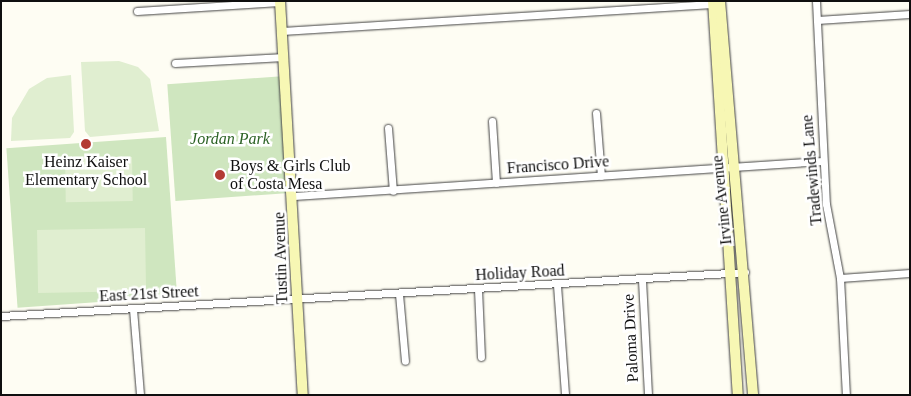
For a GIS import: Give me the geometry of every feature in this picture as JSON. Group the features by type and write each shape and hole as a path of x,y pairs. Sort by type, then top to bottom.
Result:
{"main road":[{"name":"Tustin Avenue","path":"280,2 294,196 303,395"},
{"name":"Irvine Avenue","path":"717,3 728,166 730,272 738,395"},
{"name":"Irvine Avenue","path":"728,166 745,272 753,395"}],"street":[{"name":"Tradewinds Lane","path":"816,1 824,161 840,278 846,395"},
{"path":"137,10 280,2"},
{"path":"282,31 717,3"},
{"path":"818,20 910,14"},
{"path":"175,63 284,57"},
{"path":"596,113 601,176"},
{"path":"492,122 496,183"},
{"path":"388,128 393,192"},
{"name":"Francisco Drive","path":"294,196 393,192 728,166 824,161"},
{"name":"Holiday Road","path":"298,300 642,280 745,272"},
{"path":"840,278 910,273"},
{"name":"Paloma Drive","path":"642,280 648,395"},
{"path":"557,284 565,395"},
{"path":"478,289 481,357"},
{"path":"399,294 405,361"},
{"name":"East 21st Street","path":"1,316 298,300"},
{"path":"133,309 140,395"}],"green space":[{"path":"119,61 138,67 150,79 159,131 90,137 85,131 81,62"},
{"path":"71,75 74,132 70,138 11,141 12,118 29,89 47,78"},
{"name":"Jordan Park","path":"285,76 293,193 175,201 167,84"},
{"path":"166,137 177,297 18,308 6,148"},
{"path":"132,157 133,201 66,202 65,158"},
{"path":"145,228 146,291 38,293 37,230"}],"place":[{"name":"Heinz Kaiser Elementary School","path":"86,144"},
{"name":"Boys & Girls Club of Costa Mesa","path":"220,175"}]}
